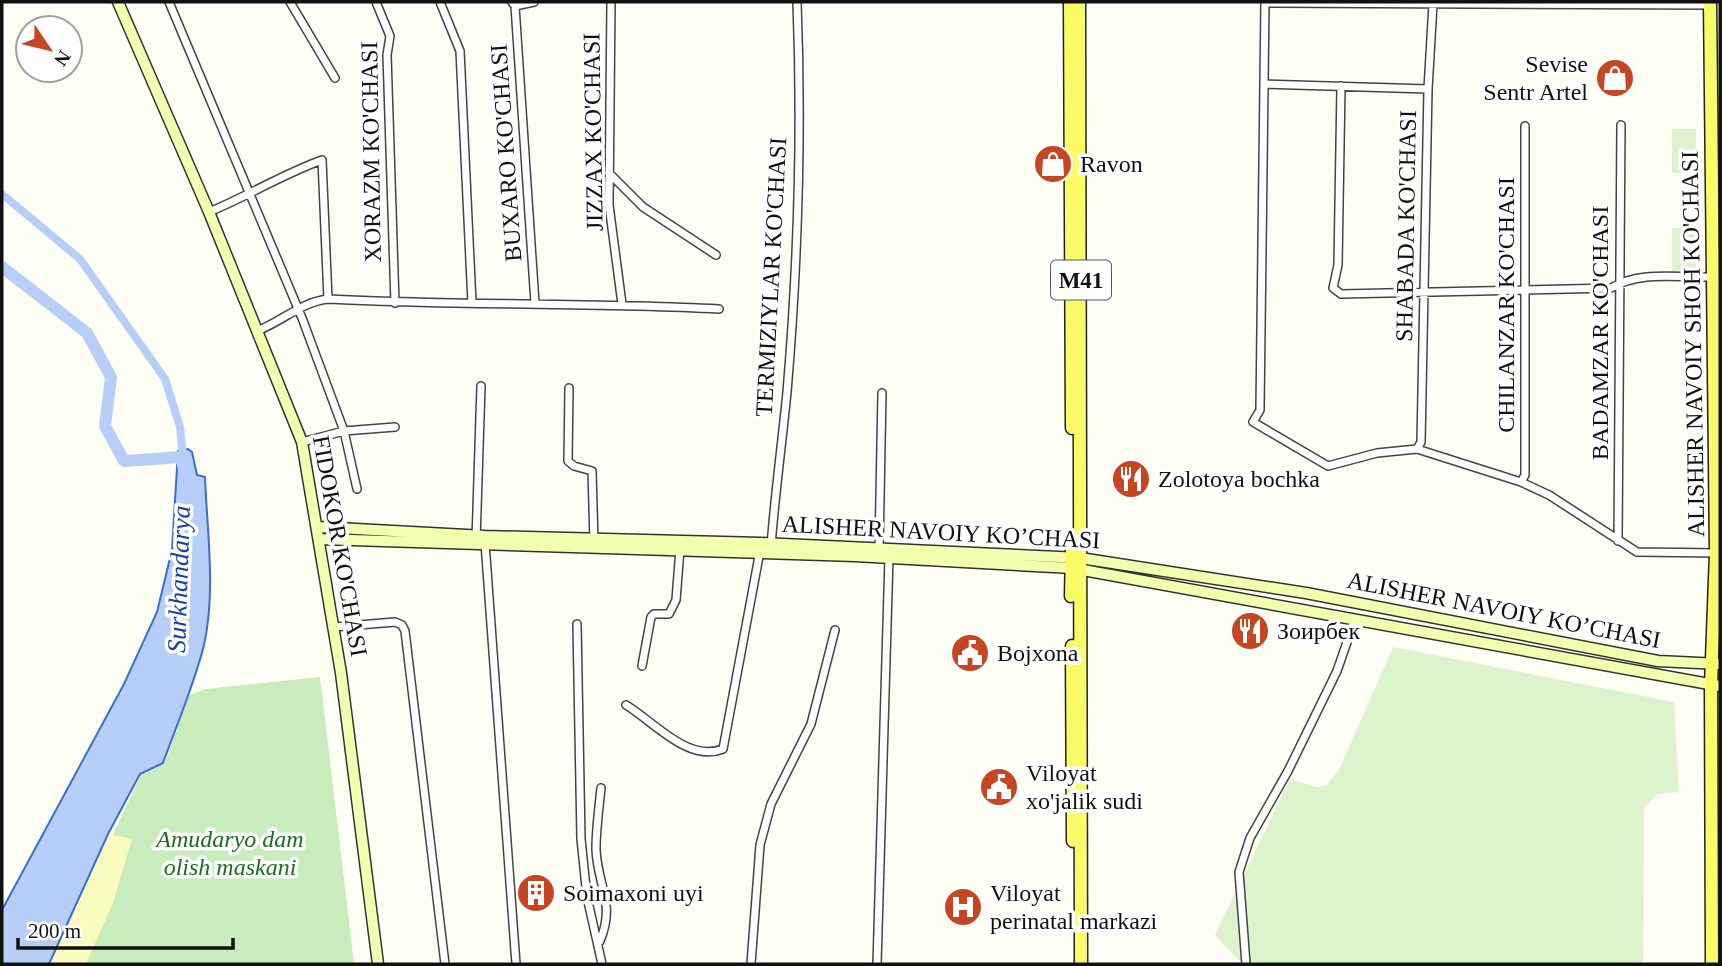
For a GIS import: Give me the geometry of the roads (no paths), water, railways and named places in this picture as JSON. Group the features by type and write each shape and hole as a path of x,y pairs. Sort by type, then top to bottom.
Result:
{"main road":[{"name":"FIDOKOR KO'CHASI","path":"118,2 209,212 302,442 334,627 366,849 378,964"},
{"name":"M41","path":"1070,2 1082,964"},
{"name":"M41","path":"1073,964 1079,2"},
{"name":"ALISHER NAVOIY SHOH KO'CHASI","path":"1710,3 1711,277 1718,553 1712,964"},
{"name":"ALISHER NAVOIY KO’CHASI","path":"318,527 481,540"},
{"name":"ALISHER NAVOIY KO’CHASI","path":"320,539 594,542 886,552 1076,563 1372,605 1658,662 1716,664"},
{"name":"ALISHER NAVOIY KO’CHASI","path":"594,542 680,550 765,548"},
{"name":"ALISHER NAVOIY KO’CHASI","path":"1076,563 1355,619 1715,686"},
{"path":"1369,621 1372,605"},
{"path":"1546,655 1549,639"}],"street":[{"path":"169,2 298,309 344,430 357,489"},
{"path":"290,2 335,78"},
{"name":"XORAZM KO'CHASI","path":"376,2 390,36 387,55 394,303"},
{"path":"440,2 460,51 472,303"},
{"path":"514,4 534,2"},
{"name":"JIZZAX KO'CHASI","path":"611,2 608,205 622,304"},
{"name":"TERMIZIYLAR KO'CHASI","path":"626,705 667,736 692,748 723,749 765,548 787,391 797,193 800,73 797,2"},
{"path":"1710,3 1265,3 1260,410 1253,422 1328,466 1377,453 1417,449 1521,482 1549,495 1637,552 1718,553"},
{"name":"BUXARO KO'CHASI","path":"514,4 536,303"},
{"name":"SHABADA KO'CHASI","path":"1417,449 1420,442 1428,89 1433,4"},
{"path":"1264,84 1428,89"},
{"path":"1341,86 1338,265 1333,288 1341,294 1611,288 1618,284 1659,276 1711,277"},
{"name":"BADAMZAR KO'CHASI","path":"1618,541 1621,125"},
{"name":"CHILANZAR KO'CHASI","path":"1521,482 1525,475 1525,126"},
{"path":"209,212 291,171 322,160 328,299"},
{"path":"609,173 643,207 716,255"},
{"path":"257,331 311,301 328,299 394,303 622,304 719,309"},
{"path":"481,386 481,540 516,964"},
{"path":"569,388 568,461 574,466 592,471 594,542"},
{"path":"877,964 886,552 882,393"},
{"path":"302,442 344,430 394,427"},
{"path":"642,666 651,617 654,614 669,614 676,600 680,550"},
{"path":"1246,964 1239,872 1250,838 1288,771 1337,671 1355,619"},
{"path":"334,627 395,622 402,625 405,631 445,964"},
{"path":"577,624 581,839 587,897 600,941 602,964"},
{"path":"751,964 760,845 771,804 811,724 835,630"},
{"path":"600,941 608,922 607,901 596,852 601,788"}],"water":[{"path":"188,449 192,452 197,475 205,477 210,604 204,645 185,704 163,763 140,774 108,834 49,964 2,964 2,910 124,684 157,612 172,550 178,451"}],"waterway":[{"path":"2,194 80,259 165,379 180,427 183,457"},
{"name":"Surkhandarya","path":"2,267 87,333 111,377 105,426 124,461 183,457 183,466"}],"place":[{"name":"Sevise Sentr Artel","path":"1615,78"},
{"name":"Ravon","path":"1053,164"},
{"name":"Zolotoya bochka","path":"1131,479"},
{"name":"Зоирбек","path":"1250,631"},
{"name":"Bojxona","path":"970,653"},
{"name":"Viloyat xo'jalik sudi","path":"999,787"},
{"name":"Soimaxoni uyi","path":"536,893"},
{"name":"Viloyat perinatal markazi","path":"963,907"}],"park label":[{"name":"Amudaryo dam olish maskani","path":"230,853"}]}
